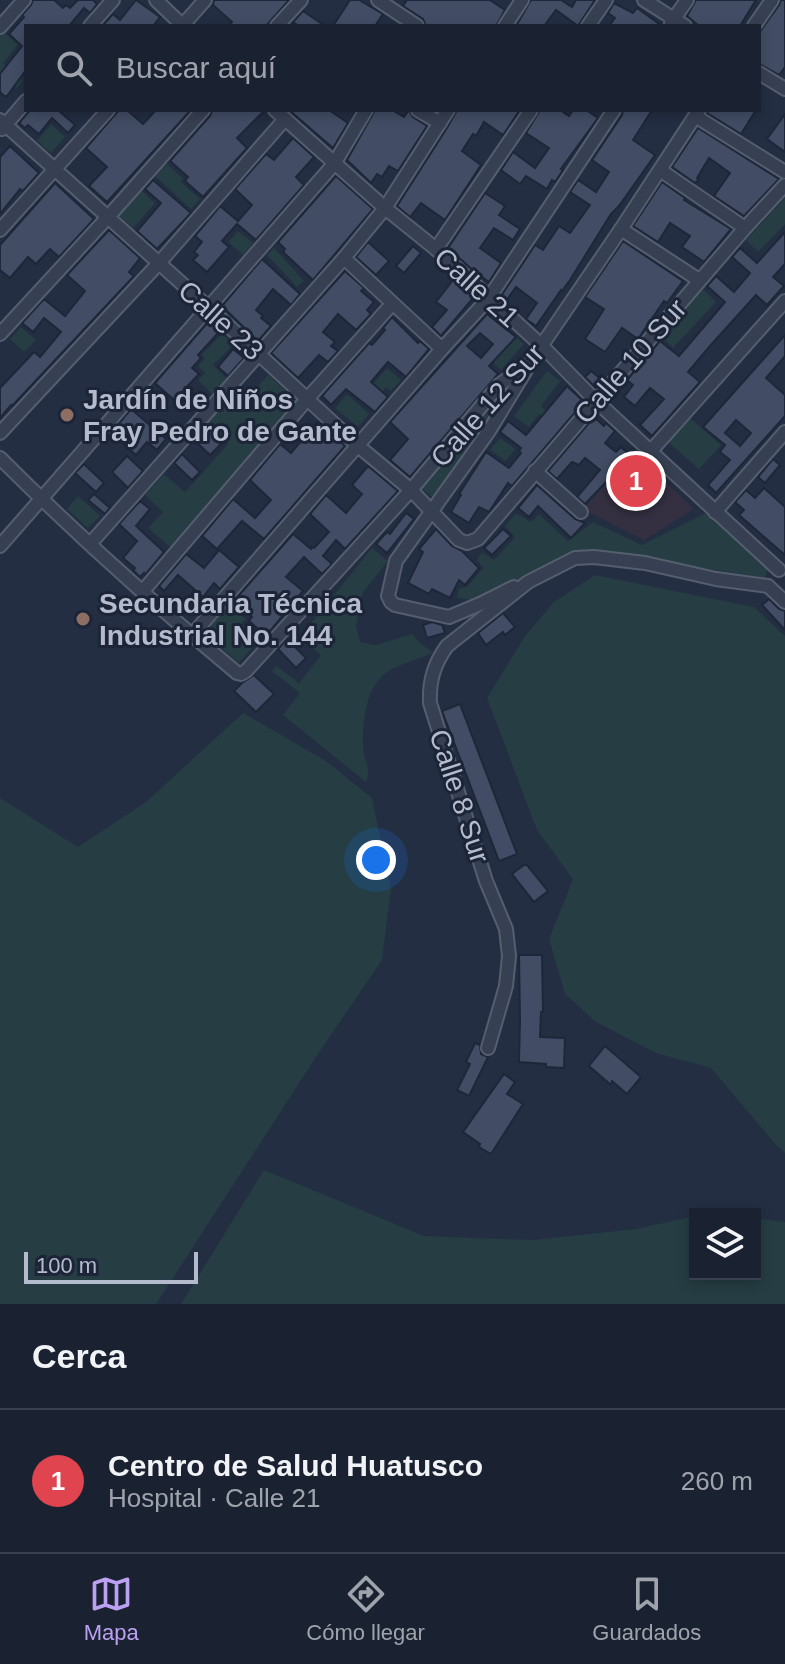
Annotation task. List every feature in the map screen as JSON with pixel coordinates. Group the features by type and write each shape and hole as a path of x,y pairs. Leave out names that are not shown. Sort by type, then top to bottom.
{"street":[{"path":"0,27 24,0"},
{"path":"92,24 113,0"},
{"path":"156,0 180,24"},
{"path":"184,24 205,0"},
{"path":"282,24 301,0"},
{"path":"378,0 414,24"},
{"path":"589,24 606,0"},
{"path":"644,0 676,24 687,0"},
{"path":"755,24 772,0"},
{"path":"506,24 516,2"},
{"path":"761,74 785,89"},
{"path":"2,125 24,103"},
{"path":"0,230 106,112"},
{"path":"0,334 201,112"},
{"path":"0,546 334,164 365,112"},
{"path":"421,112 440,123"},
{"path":"90,544 344,258 385,208 447,112"},
{"path":"436,249 530,112"},
{"path":"0,458 42,500 192,635 489,298 613,112"},
{"path":"697,113 785,172"},
{"name":"Calle 12 Sur","path":"192,635 237,673 246,671 411,490 499,385 529,364 697,113"},
{"path":"0,433 159,263 280,115"},
{"name":"Calle 21","path":"280,115 436,249 715,512 782,567"},
{"name":"Calle 23","path":"2,125 411,490 463,543 478,539"},
{"path":"660,170 745,228"},
{"name":"Calle 10 Sur","path":"478,539 699,280 785,185"},
{"path":"621,229 699,280"},
{"path":"344,258 442,349"},
{"path":"650,452 785,301"},
{"path":"143,591 392,304"},
{"name":"Calle 8 Sur","path":"528,582 449,617 395,605 388,596 396,561 489,431 529,364"},
{"path":"715,512 785,432"},
{"path":"535,471 581,512"},
{"name":"Calle 8 Sur","path":"488,1048 506,986 509,956 506,929 486,881 430,703 431,676 440,656 447,646 528,582 575,558 645,563 716,579 768,586"},
{"path":"782,567 768,586 785,602"}],"shaded area":[{"path":"634,453 694,509 644,540 583,509"}],"green space":[{"path":"3,31 18,45 3,63 23,81 17,88 0,73 0,35"},
{"path":"51,124 65,137 51,153 37,141"},
{"path":"165,162 200,199 191,209 154,175"},
{"path":"140,189 155,203 133,228 118,215"},
{"path":"785,198 785,224 758,252 746,240"},
{"path":"238,231 253,243 243,255 228,242"},
{"path":"274,248 304,281 297,287 267,255"},
{"path":"703,289 716,302 673,348 660,335"},
{"path":"21,327 36,340 24,352 10,339"},
{"path":"222,334 233,345 213,365 227,379 212,394 198,380 205,373 198,366 205,359 201,355"},
{"path":"515,336 524,344 501,370 492,362"},
{"path":"387,368 401,380 391,391 386,387 379,395 368,384 371,381 374,383"},
{"path":"547,371 560,381 541,406 565,424 561,430 539,414 529,427 514,416"},
{"path":"268,375 300,404 170,547 148,528 163,512 145,495 164,474 185,492 228,444 204,421 230,392 242,403"},
{"path":"509,385 486,430 433,497 422,489 492,402"},
{"path":"347,394 369,414 358,427 335,408"},
{"path":"690,418 721,445 699,469 668,442"},
{"path":"500,438 515,449 506,461 490,450"},
{"path":"78,496 100,516 88,528 67,509"},
{"path":"516,513 531,522 539,514 568,541 593,522 642,545 706,513 768,566 765,578 596,551 574,552 474,600 457,598 459,588 467,587 483,568 477,560 482,552 494,560 515,537 505,526"},
{"path":"372,548 388,561 363,592 356,626 360,642 375,645 412,634 433,653 386,673 369,696 363,750 368,772 366,782 283,715 300,693 272,671 276,666 299,683 321,655 300,637"},
{"path":"595,575 754,607 785,636 785,1153 711,1068 656,1053 596,1022 565,994 549,939 573,879 537,830 487,698 525,636 554,602"},
{"path":"228,604 246,619 240,626 258,641 239,663 203,632"},
{"path":"243,713 326,761 372,798 391,889 382,960 156,1304 0,1304 0,798 78,847 146,802"},
{"path":"264,1170 424,1236 533,1240 636,1229 689,1217 689,1280 761,1280 761,1219 785,1222 785,1304 181,1304"}],"building":[{"path":"33,0 54,0 63,8 66,5 70,8 76,0 93,0 97,4 90,13 84,8 71,24 24,24 24,73 4,96 0,92 0,74 22,46 9,34"},
{"path":"136,0 160,17 155,24 104,24 113,14 120,20"},
{"path":"214,0 289,0 268,24 230,24 232,22 213,5"},
{"path":"350,0 359,0 383,14 376,24 334,24"},
{"path":"407,0 490,0 505,10 497,24 425,24 423,19 403,6"},
{"path":"531,0 561,0 572,7 576,0 595,0 579,24 556,10 546,24 517,24"},
{"path":"696,0 756,0 741,24 697,24 687,16"},
{"path":"781,0 785,0 785,67 779,75 761,65 761,30"},
{"path":"614,3 633,13 637,8 659,24 610,24 615,18 608,13"},
{"path":"303,11 322,24 296,24 293,22"},
{"path":"28,112 60,112 75,125 68,133 52,118 39,134 28,125 25,128 19,123"},
{"path":"117,112 129,112 143,124 154,112 189,112 107,202 89,186 107,167 86,148"},
{"path":"211,112 263,112 237,138 247,148 203,197 185,181 188,177 170,161"},
{"path":"291,112 332,112 348,123 333,148"},
{"path":"374,112 395,112 404,117 410,112 427,126 398,171 389,166 382,177 377,174 371,183 347,160"},
{"path":"456,112 519,112 503,135 484,122 476,136 473,134 462,151 481,165 445,220 421,203 410,217 397,206"},
{"path":"539,112 563,112 569,116 572,112 589,112 598,118 555,182 552,180 547,189 526,176 520,184 501,170 513,152 535,168 549,148 526,133"},
{"path":"623,112 651,112 633,140 655,155 611,214 570,280 536,326 526,319 537,303 516,287 506,301 501,296 535,245 543,250 559,226 570,233 590,205 570,192 578,180 596,192 609,172 592,160"},
{"path":"707,112 755,112 741,134"},
{"path":"785,114 785,152 767,139"},
{"path":"698,128 779,179 744,216 714,196 730,173 709,158 695,183 672,167"},
{"path":"293,138 314,157 296,177 304,185 256,240 237,224 222,241 229,247 207,272 193,260 198,255 194,252 202,242 195,236 220,206 238,221 252,205 235,189 266,154 274,160"},
{"path":"10,146 39,173 23,191 20,189 0,214 0,157"},
{"path":"336,176 373,209 313,280 283,252 285,249 278,242"},
{"path":"153,180 191,213 157,249 137,231 161,203 145,189"},
{"path":"662,182 684,200 731,229 704,262 682,247 690,236 670,223 658,242 633,226"},
{"path":"55,183 94,219 59,257 50,249 36,264 28,257 10,278 0,270 0,245"},
{"path":"485,193 505,206 499,215 520,229 513,240 494,228 480,248 501,263 489,282 448,248"},
{"path":"109,230 140,258 129,272 134,276 0,418 0,388 34,352 40,357 61,332 44,318 33,332 22,323 44,299 65,316 85,291 67,275"},
{"path":"785,232 785,264 773,277 784,286 767,305 756,295 710,346 688,372 700,382 652,436 640,425 664,399 650,388 635,406 624,397 633,385 627,380 660,341 679,356 725,302 707,286 716,276 734,292 750,273 732,257 740,248 757,263"},
{"path":"623,241 683,281 667,303 664,301 638,339 622,328 605,352 585,339 604,309 585,297"},
{"path":"368,242 389,261 376,275 356,257"},
{"path":"413,246 421,253 404,273 396,266"},
{"path":"262,259 300,294 291,305 273,289 256,310 271,326 258,341 222,306"},
{"path":"345,271 374,302 367,310 371,314 356,330 338,314 323,332 335,342 331,346 338,351 328,362 319,355 298,378 271,353"},
{"path":"453,280 474,297 441,336 432,327 447,310 436,302"},
{"path":"487,314 516,337 489,366 498,374 410,477 390,460 408,439 390,422","holes":["480,333 493,344 481,358 467,346"]},
{"path":"392,317 418,343 420,341 429,349 406,377 388,362 371,382 388,397 375,412 346,389 331,405 322,396 369,343 372,345"},
{"path":"209,321 220,331 198,355 201,358 192,368 199,374 174,400 155,383"},
{"path":"785,335 785,356 766,378 785,395 785,416 716,493 708,485 730,460 720,452 725,445 703,427","holes":["736,420 751,433 740,446 725,433"]},
{"path":"233,349 244,358 228,376 218,367"},
{"path":"591,371 602,380 596,388 585,377"},
{"path":"567,386 584,402 512,486 508,483 489,512 479,507 469,523 451,512 486,452 509,468 521,453 521,448 500,432 508,421 526,435"},
{"path":"131,409 166,439 157,450 147,442 136,455 111,433"},
{"path":"594,417 615,431 605,443 616,452 621,447 631,456 585,504 577,497 600,470 585,458 579,465 572,462 557,479 548,471"},
{"path":"318,421 345,446 264,539 242,521 217,549 202,536 233,499 255,518 271,500 250,480 280,444 291,453"},
{"path":"207,426 224,441 210,455 194,440"},
{"path":"182,454 200,472 192,480 174,463"},
{"path":"127,456 143,471 128,488 112,472"},
{"path":"773,459 780,465 765,483 758,477"},
{"path":"84,464 104,483 96,492 75,473"},
{"path":"368,466 398,491 345,549 336,540 323,556 332,564 322,574 304,557 286,577 303,591 266,636 249,621 252,617 234,601 293,534 311,549 314,548 329,532 310,514 326,495 346,513 362,494 352,485"},
{"path":"537,485 575,519 585,523 571,538 538,506 529,517 518,508"},
{"path":"764,488 785,507 785,555 739,515 744,510 735,502 746,490 755,498"},
{"path":"94,494 110,508 105,514 88,500"},
{"path":"140,501 150,509 136,526 164,552 140,577 123,558 137,541 119,524"},
{"path":"406,513 414,519 387,553 376,544 387,532 390,534"},
{"path":"436,529 479,568 465,585 459,580 450,598 432,589 429,594 408,583 423,552 419,549"},
{"path":"503,529 511,536 492,555 484,548"},
{"path":"219,550 239,567 220,589 214,583 203,597 178,575 164,591 159,586 186,554 204,568"},
{"path":"197,592 204,599 191,612 184,606"},
{"path":"769,599 785,611 785,630 762,605"},
{"path":"503,613 515,627 486,645 478,633"},
{"path":"432,622 442,625 445,633 427,638 423,625"},
{"path":"287,639 306,658 296,668 278,649"},
{"path":"254,675 274,694 256,712 234,691"},
{"path":"460,704 517,854 499,861 442,711"},
{"path":"524,865 548,891 534,902 512,874"},
{"path":"519,955 542,955 540,1037 565,1038 564,1068 519,1062"},
{"path":"475,1043 480,1045 481,1054 488,1057 469,1096 457,1090 470,1064 466,1062"},
{"path":"605,1046 641,1077 627,1094 589,1066"},
{"path":"504,1074 515,1082 507,1094 523,1104 491,1154 463,1132"}],"place":[{"name":"Jardín de Niños Fray Pedro de Gante","path":"67,415"},
{"name":"Centro de Salud Huatusco","path":"636,481"},
{"name":"Secundaria Técnica Industrial No. 144","path":"83,619"}]}
